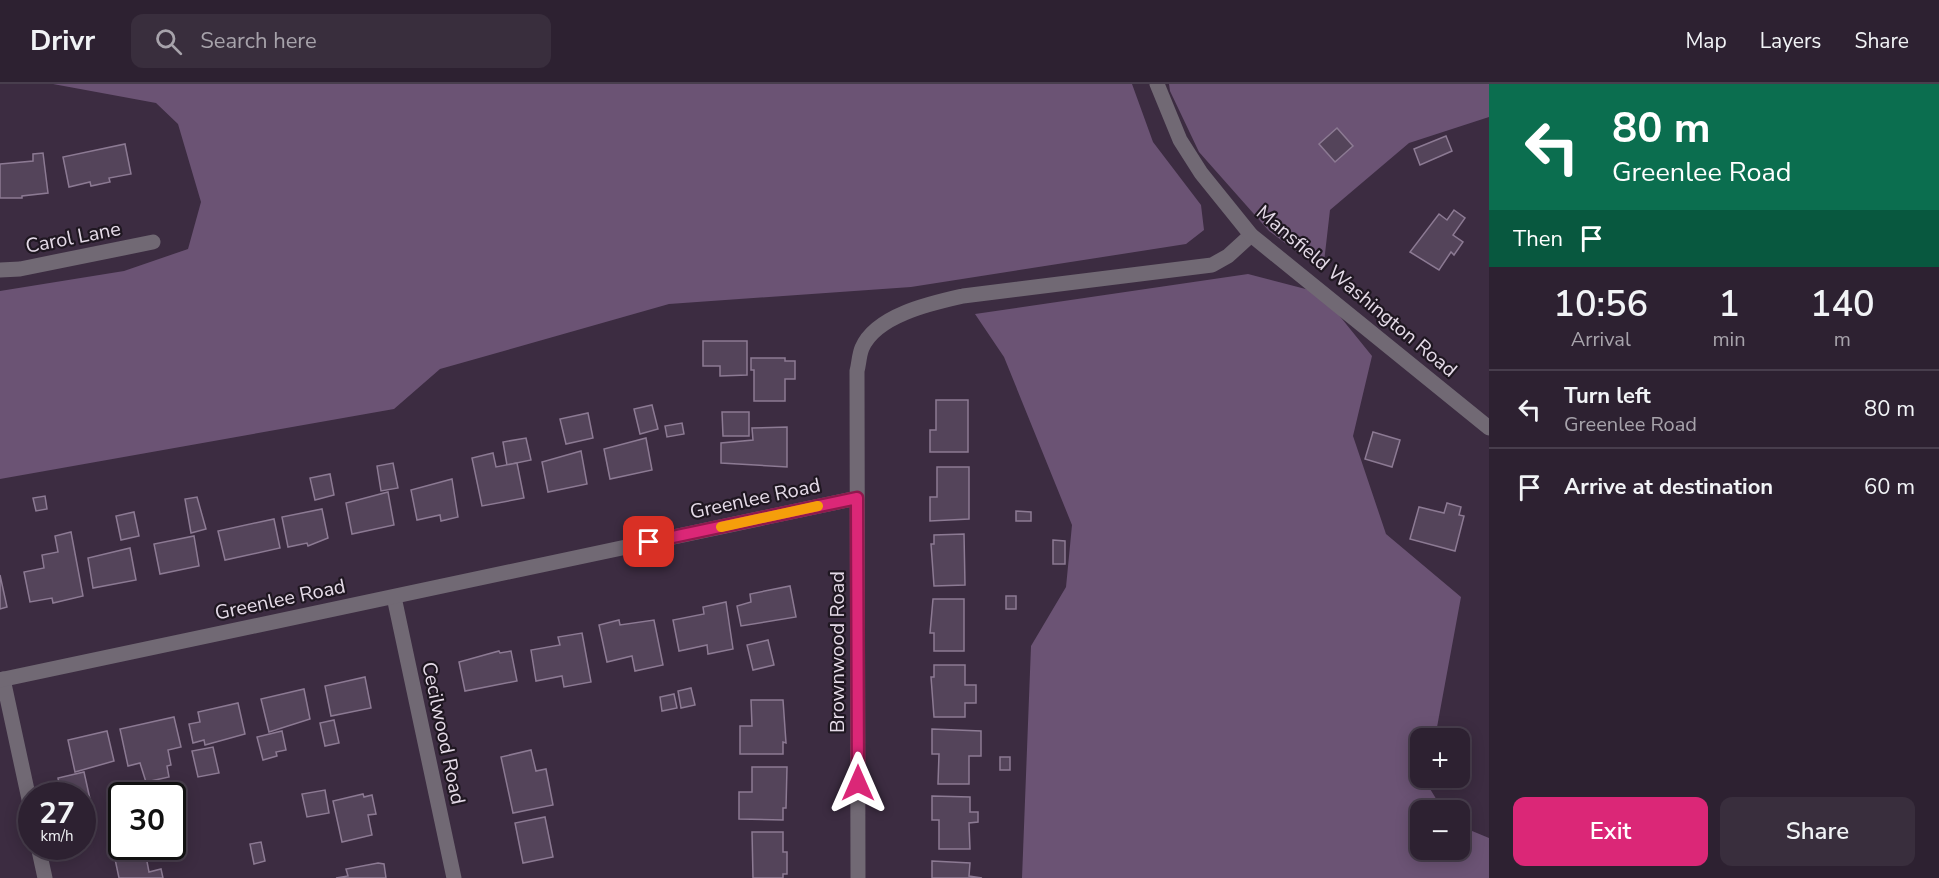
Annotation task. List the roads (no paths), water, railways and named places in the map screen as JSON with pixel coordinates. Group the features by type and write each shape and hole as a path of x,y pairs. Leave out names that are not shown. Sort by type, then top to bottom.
{"street":[{"name":"Mansfield Washington Road","path":"1157,84 1185,148 1201,173 1251,235 1489,428"},
{"path":"857,498 857,371 862,348 872,333 916,308 963,296 1212,265 1228,256 1251,235"},
{"name":"Carol Lane","path":"0,270 20,269 153,242"},
{"name":"Greenlee Road","path":"2,679 857,498"},
{"name":"Brownwood Road","path":"857,498 858,878"},
{"name":"Cecilwood Road","path":"394,597 454,878"},
{"path":"2,679 25,782"},
{"path":"41,860 45,878"}]}
